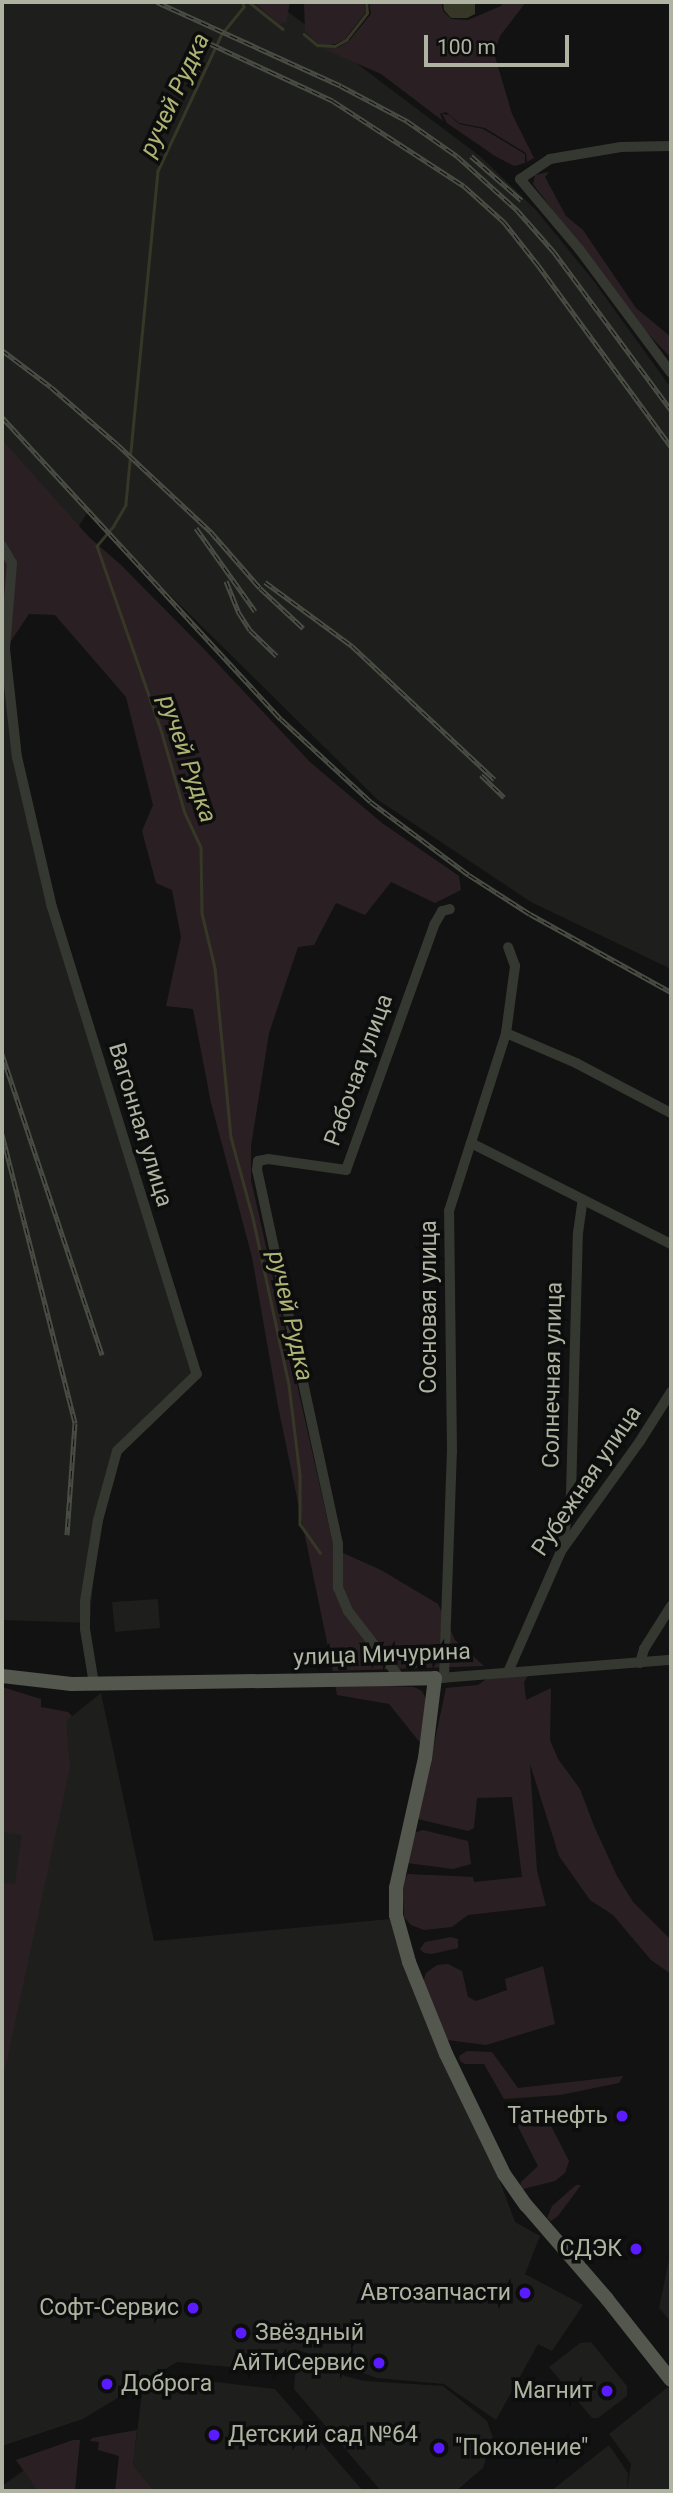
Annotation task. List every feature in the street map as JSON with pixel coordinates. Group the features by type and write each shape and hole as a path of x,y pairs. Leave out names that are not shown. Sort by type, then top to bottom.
{"main road":[{"name":"улица Мичурина","path":"2,1676 94,1684 440,1678"},
{"path":"440,1678 396,1888 397,1915 409,1962 446,2054 504,2174 526,2205 614,2307 671,2380"}],"street":[{"path":"671,146 621,147 551,159 520,179 579,249 671,373"},
{"name":"Вагонная улица","path":"2,546 12,562 5,649 17,757 52,907 197,1374 117,1451 99,1520 85,1601 85,1629 94,1684"},
{"name":"Рабочая улица","path":"400,1678 348,1611 338,1588 338,1544 257,1170 258,1160 268,1158 346,1170 434,925 442,911 450,909"},
{"name":"Сосновая улица","path":"440,1678 452,1452 449,1211 506,1033 515,966 508,947"},
{"path":"506,1033 576,1063 671,1113"},
{"path":"471,1143 671,1244"},
{"name":"Солнечная улица","path":"561,1550 571,1495 578,1233 583,1199"},
{"name":"Рубежная улица","path":"508,1672 561,1550 640,1441 671,1392"},
{"path":"640,1663 643,1649 671,1606"},
{"name":"улица Мичурина","path":"440,1678 671,1660"}],"shaded area":[{"path":"2,2 275,2 481,157 536,210 593,280 671,388 671,969 531,902 378,800 87,513 4,649 17,757 51,908 196,1374 116,1450 97,1519 90,1623 2,1620"},
{"path":"254,2 290,2 286,22 279,24"},
{"path":"304,2 364,2 366,12 345,39 336,44 319,44 305,31"},
{"path":"369,2 441,2 443,11 451,19 468,20 501,6 503,2 526,2 500,36 494,53 512,114 534,158 527,162 526,153 485,128 459,123 446,112 440,114 443,121 381,74 324,49 337,48 349,41 371,14"},
{"path":"443,2 475,2 475,14 467,18 451,18 444,10"},
{"path":"442,114 449,115 459,124 483,129 525,154 525,163 514,166 495,156 447,123"},
{"path":"549,172 545,177 566,216 583,230 636,308 671,337 671,358 637,322 533,184 535,175"},
{"path":"2,440 89,537 121,565 202,647 310,762 382,823 459,876 461,890 435,903 391,882 365,915 336,903 314,945 298,947 269,1033 251,1146 251,1180 334,1549 381,1570 438,1604 455,1640 484,1666 333,1671 278,1406 252,1257 211,1103 193,1009 166,1006 181,937 172,890 156,883 142,831 153,805 126,697 55,615 29,614 7,647 2,644"},
{"path":"158,1599 160,1628 115,1632 112,1602"},
{"path":"529,1674 524,1682 526,1700 551,1688 550,1740 558,1759 580,1789 617,1876 633,1902 671,1940 671,1974 651,1960 613,1915 590,1900 559,1856 530,1764 537,1871 546,1906 468,1915 452,1927 424,1930 411,1925 404,1917 402,1880 408,1874 473,1877 474,1882 522,1877 512,1797 477,1798 474,1828 468,1831 418,1819 446,1688 478,1685 488,1678"},
{"path":"335,1684 414,1687 422,1691 427,1701 422,1745 389,1704 337,1695"},
{"path":"2,1687 41,1699 41,1707 68,1712 72,1716 66,1722 70,1767 2,2083 2,1883 15,1884 22,1835 2,1832"},
{"path":"101,1693 154,1941 390,1919 439,2051 499,2179 515,2222 540,2236 525,2274 583,2305 552,2351 538,2344 496,2420 444,2384 377,2378 298,2350 272,2371 177,2362 83,2419 2,2446 2,1709 66,1721"},
{"path":"423,1830 468,1841 471,1864 453,1869 407,1863 413,1833"},
{"path":"451,1937 458,1939 458,1948 432,1954 424,1953 420,1949 425,1942"},
{"path":"448,1964 462,1971 468,1997 476,2001 507,1990 505,1979 543,1966 555,2024 486,2045 447,2040 423,1982 426,1973 437,1965"},
{"path":"467,2051 492,2052 518,2088 623,2076 619,2083 560,2095 504,2099 484,2064 465,2064 460,2061 459,2056"},
{"path":"535,2111 547,2118 569,2161 565,2173 555,2181 523,2189 520,2187 521,2182 538,2166 512,2115"},
{"path":"576,2185 581,2185 558,2216 551,2221 547,2218 552,2206"},
{"path":"671,2250 671,2322 659,2308"},
{"path":"591,2342 627,2386 627,2396 598,2418 592,2418 549,2367 580,2343"},
{"path":"296,2363 341,2367 344,2376 365,2381 443,2386 487,2421 493,2438 483,2468 456,2491 381,2491 294,2389"},
{"path":"165,2376 275,2389 363,2491 154,2491 133,2465 142,2392"},
{"path":"668,2387 671,2392 671,2491 551,2491 609,2445 628,2473 627,2490 631,2464 609,2434"},
{"path":"137,2430 133,2465 154,2491 115,2491 119,2456 98,2450 99,2442 90,2441 92,2438"},
{"path":"80,2440 75,2491 38,2491 16,2460"},
{"path":"34,2463 53,2491 2,2491 2,2486"}],"waterway":[{"name":"ручей Рудка","path":"243,2 244,7 222,34 158,171 126,505 114,526 97,546 162,733 185,813 201,848 202,913 215,968 231,1137 253,1218 289,1385 300,1475 300,1524 320,1553"},
{"path":"249,2 283,29"},
{"path":"304,34 317,45 335,46 346,40 367,13 366,2"}],"railway":[{"path":"157,2 341,86 407,121 457,156 517,210 554,252 671,410"},
{"path":"196,37 333,101 464,186 504,222 671,447"},
{"path":"471,156 521,200"},
{"path":"2,350 51,387 117,444 211,532 260,588 303,628"},
{"path":"2,417 281,719 371,802 469,875 530,914 671,992"},
{"path":"196,528 255,611"},
{"path":"226,581 239,613 250,630 277,656"},
{"path":"265,582 352,646 494,779"},
{"path":"481,775 504,797"},
{"path":"2,1054 102,1355"},
{"path":"2,1134 75,1423 67,1535"}],"place":[{"name":"Татнефть","path":"622,2116"},
{"name":"СДЭК","path":"636,2249"},
{"name":"Автозапчасти","path":"525,2293"},
{"name":"Софт-Сервис","path":"193,2308"},
{"name":"Звёздный","path":"241,2333"},
{"name":"АйТиСервис","path":"379,2363"},
{"name":"Доброга","path":"107,2384"},
{"name":"Магнит","path":"607,2391"},
{"name":"Детский сад №64","path":"214,2435"},
{"name":"\"Поколение\"","path":"439,2448"}]}
